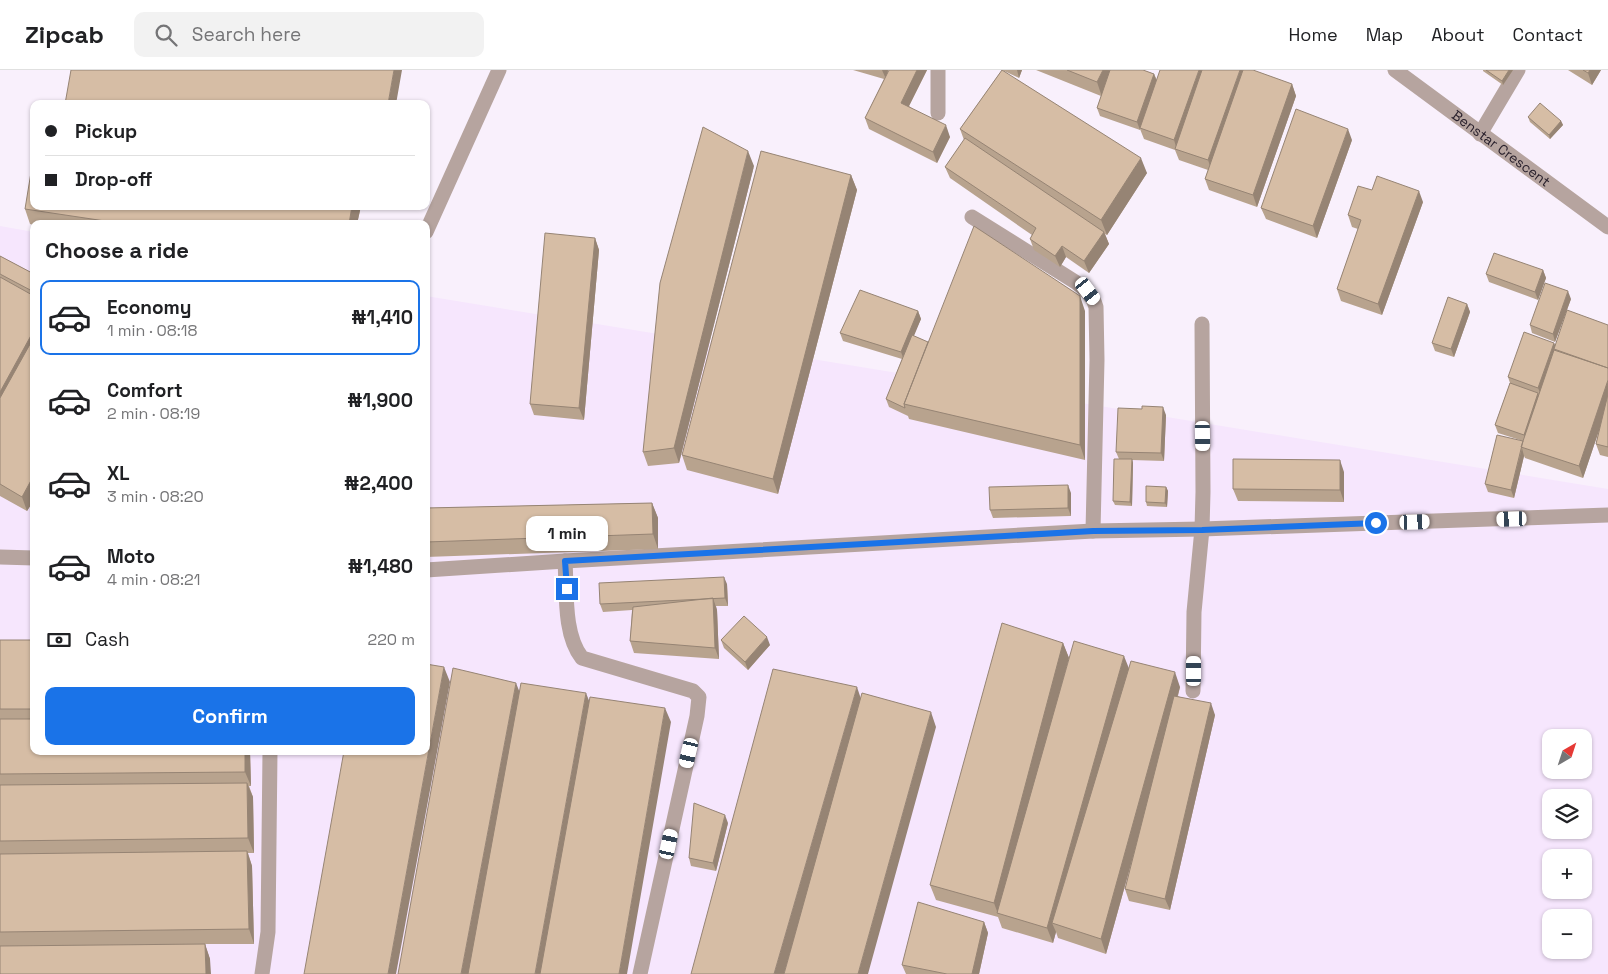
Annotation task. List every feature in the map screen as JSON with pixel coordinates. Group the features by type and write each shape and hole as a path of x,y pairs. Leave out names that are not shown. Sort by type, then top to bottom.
{"street":[{"path":"430,223 499,70"},
{"path":"938,70 938,113"},
{"name":"Benstar Crescent","path":"1395,70 1608,227"},
{"path":"1480,134 1518,70"},
{"path":"972,217 1077,283 1088,291 1094,300 1096,307 1097,360 1093,531"},
{"path":"1194,691 1194,612 1204,492 1202,324"},
{"path":"430,570 1093,531 1202,530 1608,515"},
{"path":"0,556 30,558"},
{"path":"565,561 570,636 575,649 582,658 693,691 699,697 697,716 640,974"},
{"path":"262,974 268,932 270,755"}],"shaded area":[{"path":"0,226 30,231 30,755 430,755 430,297 1608,489 1608,974 0,974"}],"building":[{"path":"71,70 394,70 389,100 66,100"},
{"path":"889,70 917,70 901,103 946,125 933,152 865,118"},
{"path":"1002,70 1141,158 1101,220 960,129"},
{"path":"1067,70 1103,70 1097,82"},
{"path":"1110,70 1143,70 1154,74 1137,122 1097,108"},
{"path":"1160,70 1199,70 1174,140 1140,128"},
{"path":"1202,70 1240,70 1208,160 1175,149"},
{"path":"1243,70 1253,70 1292,84 1253,195 1205,179"},
{"path":"1486,70 1509,70 1502,81"},
{"path":"1540,103 1561,121 1549,135 1528,117"},
{"path":"1296,109 1348,129 1313,226 1261,208"},
{"path":"703,127 748,151 674,448 643,452 660,283"},
{"path":"965,138 1104,232 1084,261 1062,246 1055,256 1030,239 1036,228 945,167"},
{"path":"761,151 851,175 773,479 682,455"},
{"path":"1377,176 1419,191 1378,304 1337,289 1361,220 1348,215 1358,186 1372,190"},
{"path":"30,178 30,210 25,209"},
{"path":"32,210 351,210 350,220 98,220"},
{"path":"974,226 1080,296 1080,445 904,404"},
{"path":"545,233 595,238 579,408 530,404"},
{"path":"1494,253 1543,270 1535,292 1486,274"},
{"path":"0,256 30,272 30,290 0,274"},
{"path":"0,277 30,294 30,337 0,392"},
{"path":"1545,283 1568,291 1553,334 1530,325"},
{"path":"860,290 918,311 901,352 840,333"},
{"path":"1448,297 1467,304 1451,349 1432,343"},
{"path":"1567,310 1608,325 1608,368 1554,349"},
{"path":"1524,332 1554,343 1538,388 1508,377"},
{"path":"912,335 928,342 904,404 905,408 886,399"},
{"path":"30,344 30,482 22,497 0,484 0,398"},
{"path":"1554,350 1608,368 1608,380 1579,466 1521,447"},
{"path":"1510,383 1538,393 1524,435 1495,425"},
{"path":"1608,394 1608,447 1596,444"},
{"path":"1142,406 1163,407 1161,453 1116,452 1118,408 1142,409"},
{"path":"1497,435 1523,441 1511,490 1485,484"},
{"path":"1114,459 1132,459 1130,502 1113,501"},
{"path":"1233,459 1340,460 1340,490 1233,489"},
{"path":"1068,485 1068,508 990,510 989,487"},
{"path":"1146,486 1166,487 1165,503 1146,502"},
{"path":"652,503 653,534 430,542 430,508"},
{"path":"724,577 725,598 600,604 599,583"},
{"path":"713,598 715,648 630,641 633,607"},
{"path":"744,616 767,637 745,662 721,640"},
{"path":"1002,623 1063,643 994,903 930,885"},
{"path":"0,640 30,640 30,709 0,709"},
{"path":"1074,641 1124,656 1047,928 997,913"},
{"path":"1131,661 1175,672 1101,939 1052,923"},
{"path":"430,665 444,667 430,744"},
{"path":"453,668 516,683 461,974 398,974"},
{"path":"773,669 857,687 774,974 691,974"},
{"path":"521,683 586,693 535,974 468,974"},
{"path":"862,693 931,712 858,974 784,974"},
{"path":"1174,696 1211,703 1165,899 1125,889"},
{"path":"590,697 665,708 619,974 540,974"},
{"path":"0,719 30,719 30,755 245,755 245,772 0,774"},
{"path":"343,755 428,755 388,974 304,974"},
{"path":"247,783 248,838 0,841 0,785"},
{"path":"694,803 725,815 713,863 689,858"},
{"path":"247,851 249,929 0,932 0,854"},
{"path":"918,902 984,922 972,974 947,974 902,965"},
{"path":"205,944 206,974 0,974 0,946"}],"route":[{"path":"567,589 565,561 1093,531 1202,530 1376,523"}]}
